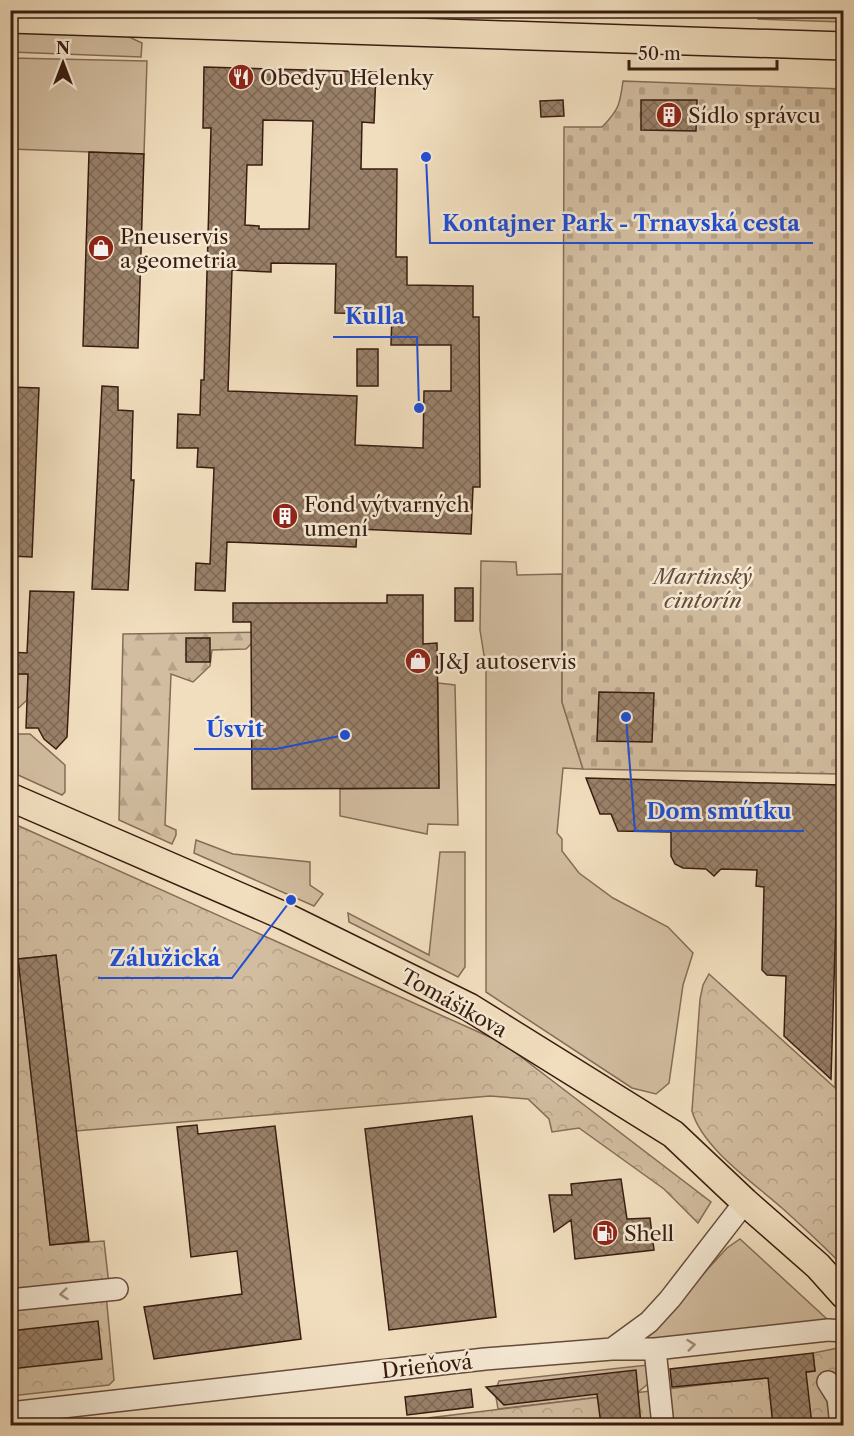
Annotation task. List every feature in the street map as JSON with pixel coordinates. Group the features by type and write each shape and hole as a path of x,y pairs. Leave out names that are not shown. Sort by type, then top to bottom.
{"main road":[{"path":"10,19 843,46"},
{"name":"Tomášikova","path":"10,797 284,916 469,1007 673,1134 745,1202 818,1266 843,1295"}],"street":[{"path":"612,1349 649,1322 670,1299 745,1202"},
{"path":"10,1300 117,1289"},
{"name":"Drieňová","path":"10,1413 462,1362 612,1349 655,1349 828,1330 843,1331"},
{"path":"655,1349 663,1425"},
{"path":"828,1382 838,1398 841,1425"}],"green space":[{"path":"758,11 843,11 843,22 758,19"},
{"path":"11,31 125,35 142,43 141,57 11,52"},
{"path":"11,58 147,61 144,154 11,149"},
{"name":"Martinský cintorín","path":"623,81 843,89 843,1095 835,1088 841,774 583,769 562,702 564,127 602,127 618,106"},
{"path":"481,561 516,562 517,575 562,574 562,702 583,769 563,768 557,833 562,839 562,851 579,873 613,898 668,927 693,953 683,985 669,1083 656,1094 632,1088 486,992 486,668 480,630"},
{"path":"355,631 343,644 251,644 246,649 212,650 210,666 193,682 171,674 165,825 176,830 176,835 172,844 119,820 123,634"},
{"path":"11,674 28,674 27,700 11,715"},
{"path":"438,683 455,685 458,825 428,824 427,834 340,816 340,789 439,788"},
{"path":"18,734 30,734 65,765 65,792 62,795 18,775"},
{"path":"10,822 503,1043 711,1202 698,1223 664,1189 579,1128 552,1132 549,1119 528,1099 490,1096 76,1131 56,955 19,959 50,1245 104,1241 109,1285 11,1296"},
{"path":"196,840 233,854 310,862 310,885 323,894 314,906 194,853"},
{"path":"440,852 465,852 465,967 458,977 349,922 348,913 429,955"},
{"path":"709,974 843,1095 843,1266 782,1208 730,1164 706,1138 698,1125 692,1111 700,999 703,985"},
{"path":"740,1239 827,1319 823,1324 655,1342 646,1336 727,1248"},
{"path":"106,1294 114,1380 109,1385 11,1396 10,1303"},
{"path":"843,1347 843,1425 429,1426 428,1418 815,1371 813,1353"},
{"path":"648,1365 649,1383 637,1393 498,1409 495,1391 499,1381"}],"building":[{"path":"204,67 376,72 374,123 362,122 361,169 397,169 396,257 407,257 407,285 473,286 473,317 479,317 480,487 473,487 471,534 357,529 356,547 227,542 225,591 195,590 196,563 210,564 214,468 197,467 198,448 177,448 178,414 200,415 201,380 204,380 211,128 203,128","holes":["263,120 313,121 309,229 259,229 259,226 245,225 247,165 262,165","271,263 336,264 335,313 392,314 391,345 451,345 451,391 424,391 423,448 355,445 357,396 228,391 232,270 271,272"]},
{"path":"563,100 564,116 541,117 540,101"},
{"name":"Sídlo správcu","path":"641,100 697,100 696,131 641,130"},
{"path":"89,152 144,154 138,348 83,346"},
{"path":"357,349 378,349 378,386 357,386"},
{"path":"102,386 118,387 118,410 133,411 131,480 134,480 128,590 92,589"},
{"path":"10,387 39,388 32,557 10,556"},
{"path":"455,588 473,588 473,621 455,621"},
{"path":"30,591 74,592 67,737 56,749 44,739 38,728 26,728 28,674 10,674 10,652 27,653"},
{"path":"387,595 423,595 423,644 437,643 439,788 252,789 251,622 233,622 233,603 387,603"},
{"path":"186,638 210,638 210,662 186,662"},
{"path":"599,692 654,693 652,742 597,741"},
{"path":"586,778 840,785 831,1079 784,1036 786,976 767,975 762,970 764,887 756,886 757,870 721,869 714,876 706,869 683,868 675,864 671,856 671,832 618,831 611,814 600,814"},
{"path":"56,955 89,1241 50,1245 18,959"},
{"path":"472,1116 496,1317 389,1330 365,1129"},
{"path":"197,1125 198,1134 275,1126 301,1339 154,1359 144,1307 242,1294 237,1251 191,1257 177,1127"},
{"path":"621,1179 627,1219 650,1218 654,1250 575,1259 571,1220 554,1232 549,1195 572,1195 571,1184"},
{"path":"98,1321 102,1359 10,1369 10,1331"},
{"path":"813,1353 815,1371 806,1372 812,1425 773,1425 768,1378 672,1387 670,1369"},
{"path":"636,1370 641,1425 601,1425 597,1394 504,1405 486,1387"},
{"path":"471,1389 473,1407 407,1415 405,1397"}],"place":[{"name":"Obedy u Helenky","path":"241,77"},
{"name":"Sídlo správcu","path":"669,115"},
{"name":"Kontajner Park - Trnavská cesta","path":"426,157"},
{"name":"Pneuservis a geometria","path":"101,248"},
{"name":"Kulla","path":"419,408"},
{"name":"Fond výtvarných umení","path":"285,516"},
{"name":"J&J autoservis","path":"418,661"},
{"name":"Dom smútku","path":"626,717"},
{"name":"Úsvit","path":"345,735"},
{"name":"Zálužická","path":"291,900"},
{"name":"Shell","path":"605,1233"}]}
